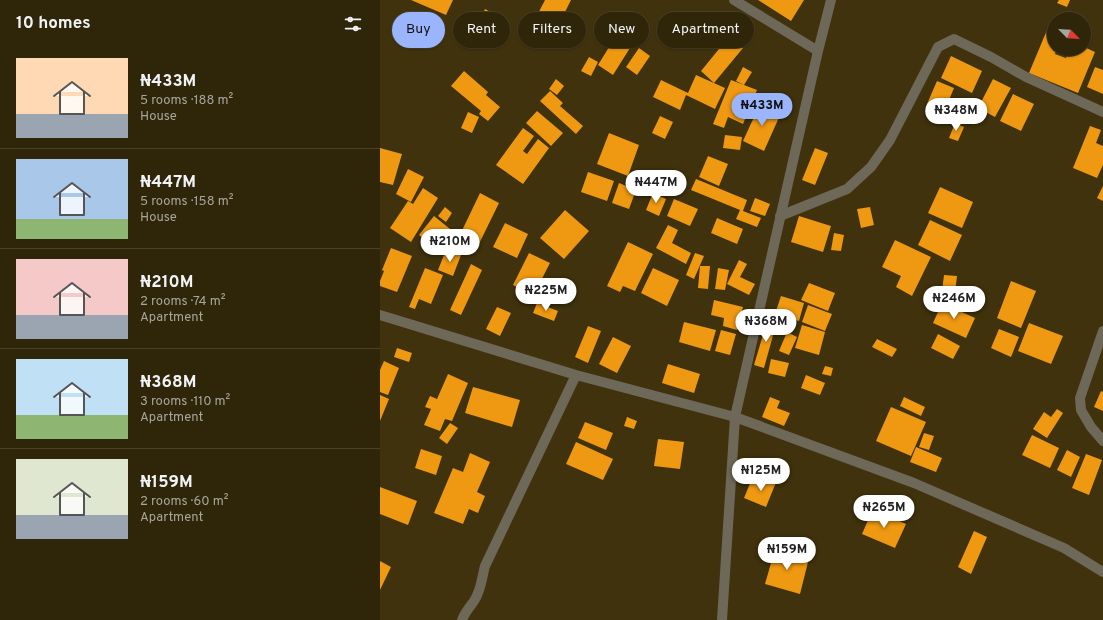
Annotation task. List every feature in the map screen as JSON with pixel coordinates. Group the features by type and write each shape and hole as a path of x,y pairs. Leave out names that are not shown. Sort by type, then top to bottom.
{"street":[{"path":"734,0 818,51"},
{"path":"722,620 736,417 780,216 831,0"},
{"path":"780,216 847,189 871,167 890,140 938,47 954,39 991,57 1026,77 1103,112"},
{"path":"380,315 576,375 736,417 914,483 1064,548 1103,572"},
{"path":"1103,331 1080,398 1082,410 1091,427 1103,441"},
{"path":"462,620 465,613 475,600 481,585 485,566 576,375"}],"building":[{"path":"411,0 453,0 446,15 445,12 439,12"},
{"path":"545,0 571,0 565,12 539,12"},
{"path":"758,0 804,0 791,21"},
{"path":"1059,0 1070,0 1067,7 1057,3"},
{"path":"485,9 491,12 484,12"},
{"path":"1047,30 1047,56 1060,56 1066,58 1067,56 1091,56 1091,50 1095,52 1078,93 1029,73"},
{"path":"608,48 630,48 613,75 598,65"},
{"path":"639,48 650,56 637,75 626,67"},
{"path":"720,48 743,48 714,83 701,71"},
{"path":"951,56 982,71 972,93 941,78"},
{"path":"589,57 598,62 591,76 581,71"},
{"path":"743,67 752,72 744,85 736,81"},
{"path":"1095,67 1103,70 1103,94 1087,87"},
{"path":"464,71 488,92 486,95 500,107 488,121 479,114 481,111 451,86"},
{"path":"696,75 725,88 715,109 686,95 680,110 653,97 661,80 688,93"},
{"path":"556,79 564,86 557,95 549,89"},
{"path":"993,79 1011,88 995,117 978,108"},
{"path":"731,80 757,90 743,124 728,117 724,128 713,124"},
{"path":"937,81 954,88 944,112 927,104"},
{"path":"550,91 563,103 560,106 583,126 576,134 540,101"},
{"path":"1013,94 1034,104 1021,131 1000,121"},
{"path":"961,99 975,104 972,114 958,109"},
{"path":"760,104 781,113 764,151 743,141"},
{"path":"537,111 563,133 551,146 526,123"},
{"path":"468,112 479,117 472,133 461,128"},
{"path":"660,116 673,122 665,139 652,133"},
{"path":"955,123 964,127 958,141 949,138"},
{"path":"1090,126 1101,130 1096,143 1103,146 1103,165 1097,178 1073,168"},
{"path":"523,128 534,136 523,151 527,154 538,139 549,148 523,184 496,165"},
{"path":"609,133 639,145 628,176 597,164"},
{"path":"725,135 742,137 740,150 723,148"},
{"path":"380,148 402,154 393,185 380,182"},
{"path":"815,148 828,153 815,185 802,180"},
{"path":"708,156 728,164 719,186 699,177"},
{"path":"408,169 424,177 411,202 396,194"},
{"path":"588,172 614,181 607,201 581,192"},
{"path":"696,179 747,200 743,211 761,218 757,227 736,219 740,210 691,190"},
{"path":"619,183 636,190 629,209 612,203"},
{"path":"1103,186 1103,201 1097,198"},
{"path":"940,187 973,202 962,228 928,213"},
{"path":"423,188 438,198 411,242 390,228 408,201 413,204"},
{"path":"480,193 499,203 475,252 456,243"},
{"path":"653,193 666,199 659,216 646,210"},
{"path":"755,198 770,204 765,216 750,211"},
{"path":"674,199 698,209 690,226 667,216"},
{"path":"445,207 452,213 446,222 438,216"},
{"path":"870,207 874,225 861,228 857,209"},
{"path":"565,210 589,231 564,259 540,238"},
{"path":"434,216 455,233 440,252 419,235"},
{"path":"799,216 831,226 823,252 791,242"},
{"path":"717,218 743,229 737,244 711,233"},
{"path":"930,220 962,235 950,261 918,245"},
{"path":"505,223 528,234 517,258 493,247"},
{"path":"668,225 678,230 672,243 691,253 686,264 656,248"},
{"path":"834,233 844,235 841,251 831,250"},
{"path":"895,240 931,257 912,296 896,287 901,276 882,267"},
{"path":"628,242 653,254 635,291 623,286 620,292 607,286"},
{"path":"391,248 412,256 397,292 380,286 380,281 384,271 382,270"},
{"path":"446,250 461,255 453,276 438,270"},
{"path":"529,253 550,263 533,296 513,285"},
{"path":"695,253 704,256 694,279 686,275"},
{"path":"739,260 747,264 740,277 755,284 749,295 727,284"},
{"path":"471,264 482,270 461,315 450,310"},
{"path":"700,266 710,266 708,289 698,288"},
{"path":"425,268 443,275 431,304 419,299 415,309 409,307"},
{"path":"653,268 679,280 667,306 641,293"},
{"path":"718,268 729,270 725,290 715,289"},
{"path":"944,275 957,276 954,301 941,299"},
{"path":"1011,281 1036,291 1021,328 997,318"},
{"path":"809,283 835,293 828,311 801,300"},
{"path":"781,296 804,303 799,321 775,314"},
{"path":"714,300 743,307 737,330 723,326 724,318 711,315"},
{"path":"537,303 558,311 554,321 533,313"},
{"path":"942,303 975,318 966,338 933,323"},
{"path":"808,305 832,314 825,331 802,322"},
{"path":"497,307 511,313 500,336 486,329"},
{"path":"768,318 777,321 764,368 754,365"},
{"path":"684,322 716,330 710,351 679,342"},
{"path":"1029,323 1063,336 1051,364 1018,351"},
{"path":"802,325 825,332 819,355 795,348"},
{"path":"588,326 601,331 588,363 575,357"},
{"path":"999,329 1019,337 1011,357 991,348"},
{"path":"721,330 736,334 730,355 715,351"},
{"path":"787,332 797,337 789,355 779,351"},
{"path":"938,334 960,346 953,359 931,348"},
{"path":"613,337 631,346 617,373 599,364"},
{"path":"877,339 897,349 892,357 872,347"},
{"path":"397,348 412,353 409,362 394,357"},
{"path":"771,359 789,363 785,377 768,373"},
{"path":"384,361 399,368 388,395 380,392 380,370"},
{"path":"668,364 700,374 694,393 662,383"},
{"path":"825,366 833,368 831,376 822,374"},
{"path":"448,374 468,383 452,421 445,419 440,431 424,425 431,409 425,407 430,396 437,399"},
{"path":"806,375 825,383 820,395 801,388"},
{"path":"473,387 520,400 512,427 465,413"},
{"path":"1101,391 1103,392 1103,411 1094,407"},
{"path":"380,395 389,399 380,421"},
{"path":"770,397 780,401 777,408 790,413 784,426 762,417"},
{"path":"904,397 925,407 921,416 900,406"},
{"path":"891,407 926,422 911,456 876,441"},
{"path":"1057,409 1063,413 1047,438 1033,429 1044,412 1051,417"},
{"path":"627,417 637,421 634,429 624,426"},
{"path":"585,422 613,433 606,450 578,438"},
{"path":"450,423 458,428 447,444 439,438"},
{"path":"924,433 934,436 929,450 919,447"},
{"path":"1032,435 1059,448 1050,468 1022,455"},
{"path":"658,439 684,442 680,469 654,466"},
{"path":"576,442 613,459 603,480 566,464"},
{"path":"916,447 942,458 936,472 910,462"},
{"path":"421,449 442,456 436,475 415,468"},
{"path":"1067,450 1080,457 1071,477 1057,470"},
{"path":"470,453 490,462 477,492 485,496 478,513 469,509 463,524 434,513 453,468 463,472"},
{"path":"1086,454 1102,460 1089,495 1072,488"},
{"path":"767,464 780,466 779,475 766,474"},
{"path":"766,476 777,480 766,507 744,498 751,481 762,486"},
{"path":"380,487 417,501 408,525 380,514"},
{"path":"873,509 906,524 895,548 862,534"},
{"path":"974,531 987,537 971,574 958,567"},
{"path":"775,549 809,558 800,594 765,584"},
{"path":"380,561 391,567 380,590"}]}
